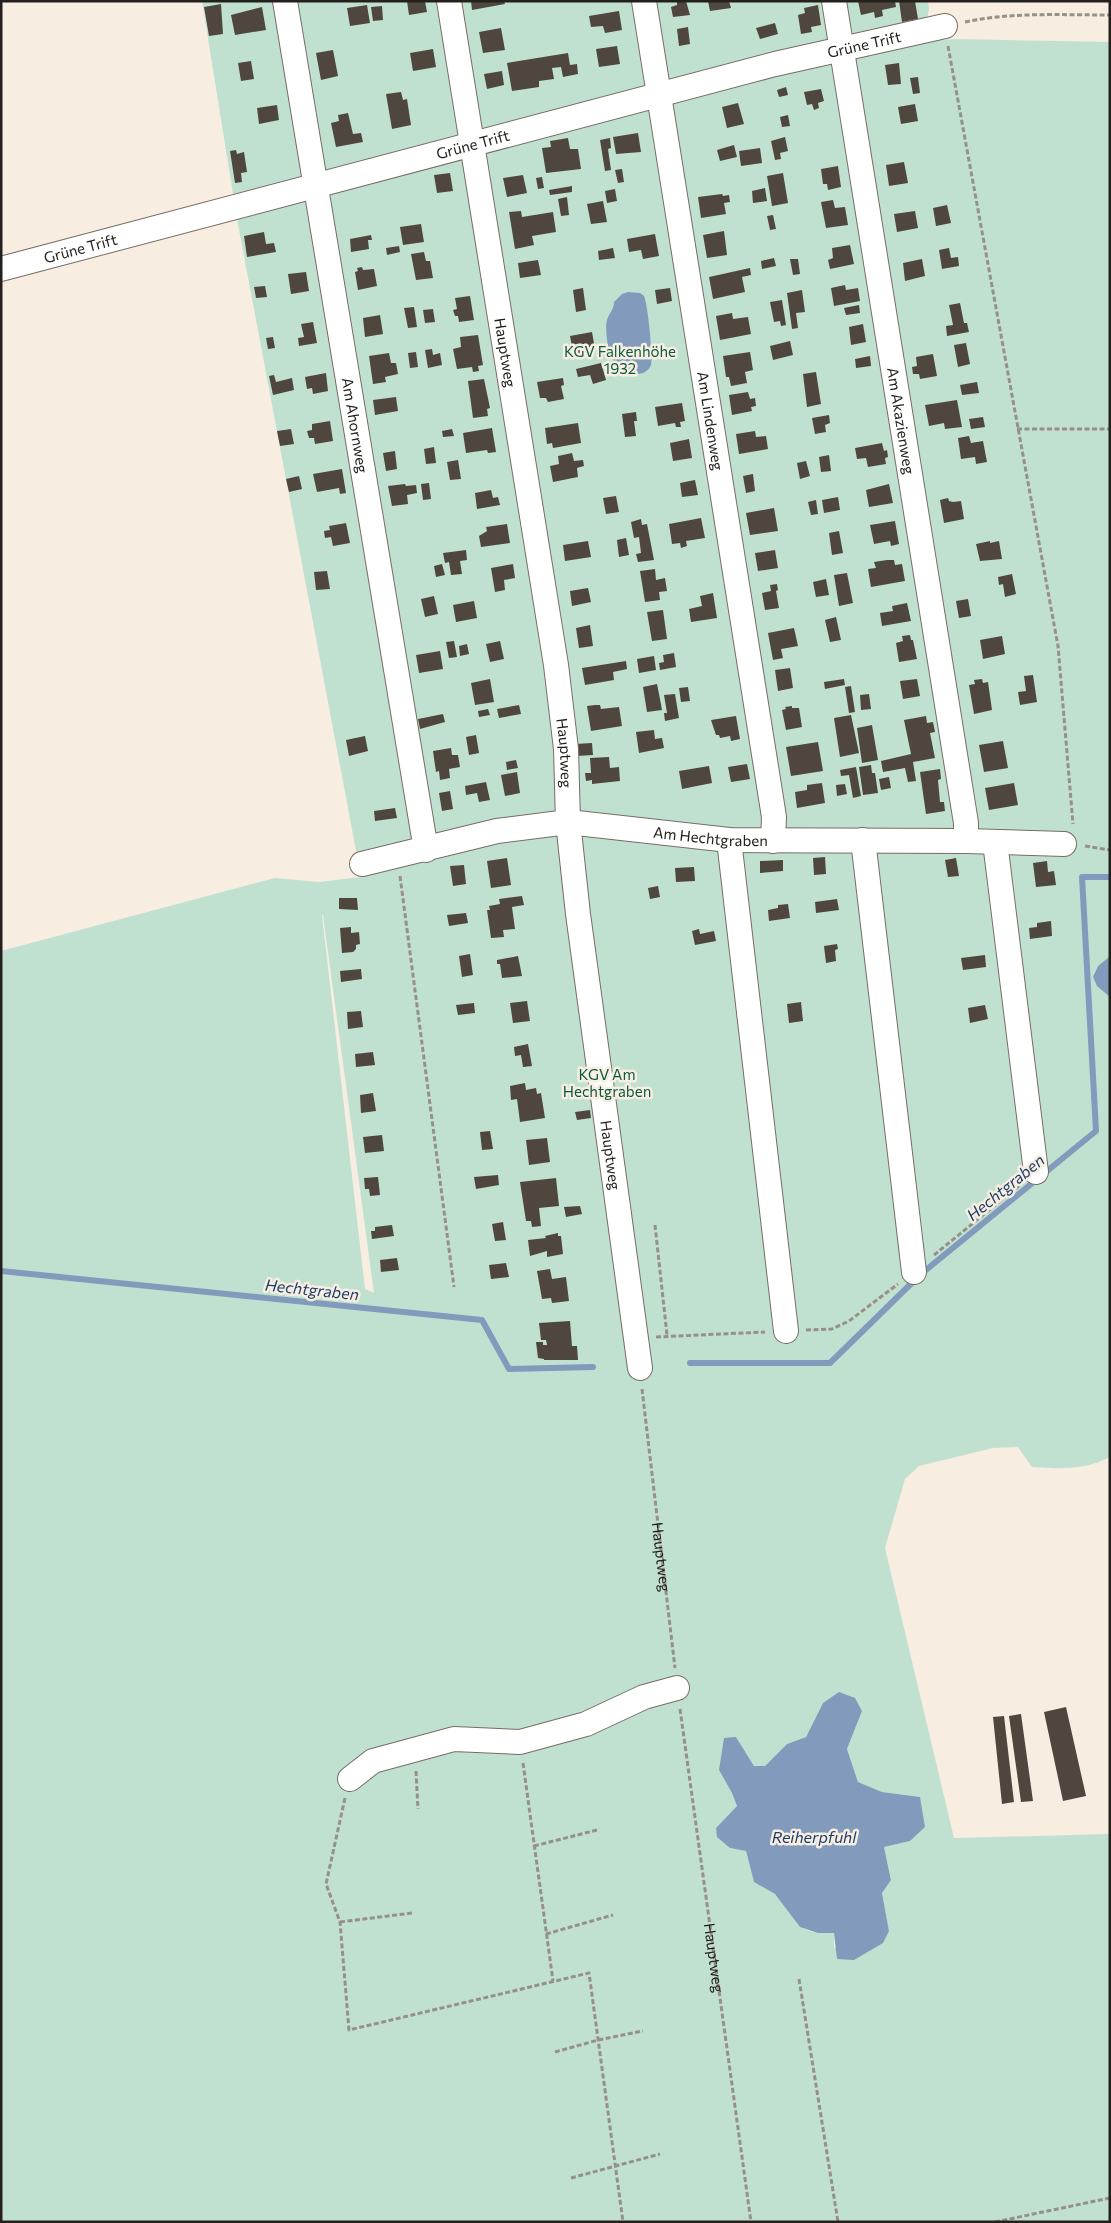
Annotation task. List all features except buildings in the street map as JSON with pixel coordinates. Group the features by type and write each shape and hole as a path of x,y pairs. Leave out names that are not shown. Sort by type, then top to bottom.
{"lane":[{"name":"Am Ahornweg","path":"286,1 314,185 426,850"},
{"name":"Hauptweg","path":"449,1 556,665 566,749 568,822 578,914 640,1368"},
{"name":"Am Lindenweg","path":"644,1 774,816 773,841"},
{"name":"Am Akazienweg","path":"834,1 966,824 966,841"},
{"name":"Grüne Trift","path":"1,269 775,64 945,26"},
{"name":"Am Hechtgraben","path":"362,864 426,850 497,831 568,822 729,840 966,841 1069,844"},
{"path":"729,840 786,1331"},
{"path":"863,840 914,1272"},
{"path":"995,842 1036,1172"},
{"path":"350,1779 373,1761 454,1739 520,1742 586,1724 644,1697 678,1688"}],"path":[{"path":"1110,15 980,18 945,26 1058,646 1069,844 1110,850"},
{"path":"1017,429 1110,429"},
{"path":"397,856 454,1287"},
{"path":"637,1343 667,1335 832,1329 848,1321 914,1272 1036,1172"},
{"path":"655,1225 667,1335"},
{"name":"Hauptweg","path":"640,1368 678,1688 751,2222"},
{"path":"520,1742 552,1981"},
{"path":"415,1750 418,1809"},
{"path":"350,1779 326,1884 340,1922 349,2030 589,1973 623,2222"},
{"path":"534,1846 597,1830"},
{"path":"340,1922 412,1912"},
{"path":"546,1934 613,1915"},
{"path":"799,1979 838,2222"},
{"path":"555,2052 643,2030"},
{"path":"571,2178 660,2154"},
{"path":"995,2222 1110,2198"}],"green space":[{"path":"202,1 928,1 929,9 923,41 955,39 1110,42 1110,945 1109,957 1098,966 1110,997 1110,1457 1081,1466 1062,1468 1032,1467 1018,1447 993,1448 919,1466 905,1479 885,1548 954,1838 1110,1834 1110,2222 1,2222 1,951 275,878 319,882 361,877 237,219","holes":["323,915 374,1293 365,1289","823,1703 862,1711 847,1749 858,1782 882,1792 920,1797 910,1841 884,1847 891,1879 882,1893 889,1931 834,1948 834,1933 819,1933 802,1927 775,1894 754,1882 746,1851 730,1848 716,1828 737,1806 719,1770 736,1737 754,1766 765,1766 787,1744 806,1737"]}],"water":[{"path":"628,292 640,293 646,301 651,365 649,369 638,374 628,374 617,366 610,353 607,339 607,320 614,302 622,294"},
{"path":"1110,945 1110,997 1097,986 1093,977 1098,966 1109,957"},
{"name":"Reiherpfuhl","path":"839,1692 855,1698 862,1711 847,1749 858,1782 882,1792 920,1797 925,1827 910,1841 884,1847 891,1880 882,1893 889,1931 883,1943 854,1960 837,1959 834,1933 818,1933 800,1927 775,1894 754,1882 746,1851 730,1848 717,1837 716,1828 737,1806 719,1770 724,1738 736,1737 754,1766 765,1766 787,1744 806,1737 823,1703"}],"waterway":[{"name":"Hechtgraben","path":"690,1363 830,1363 921,1274 1096,1131 1082,877 1110,877"},
{"name":"Hechtgraben","path":"1,1271 482,1320 509,1369 593,1367"}],"park label":[{"name":"KGV Falkenhöhe 1932","path":"620,360"},
{"name":"KGV Am Hechtgraben","path":"607,1082"}]}
